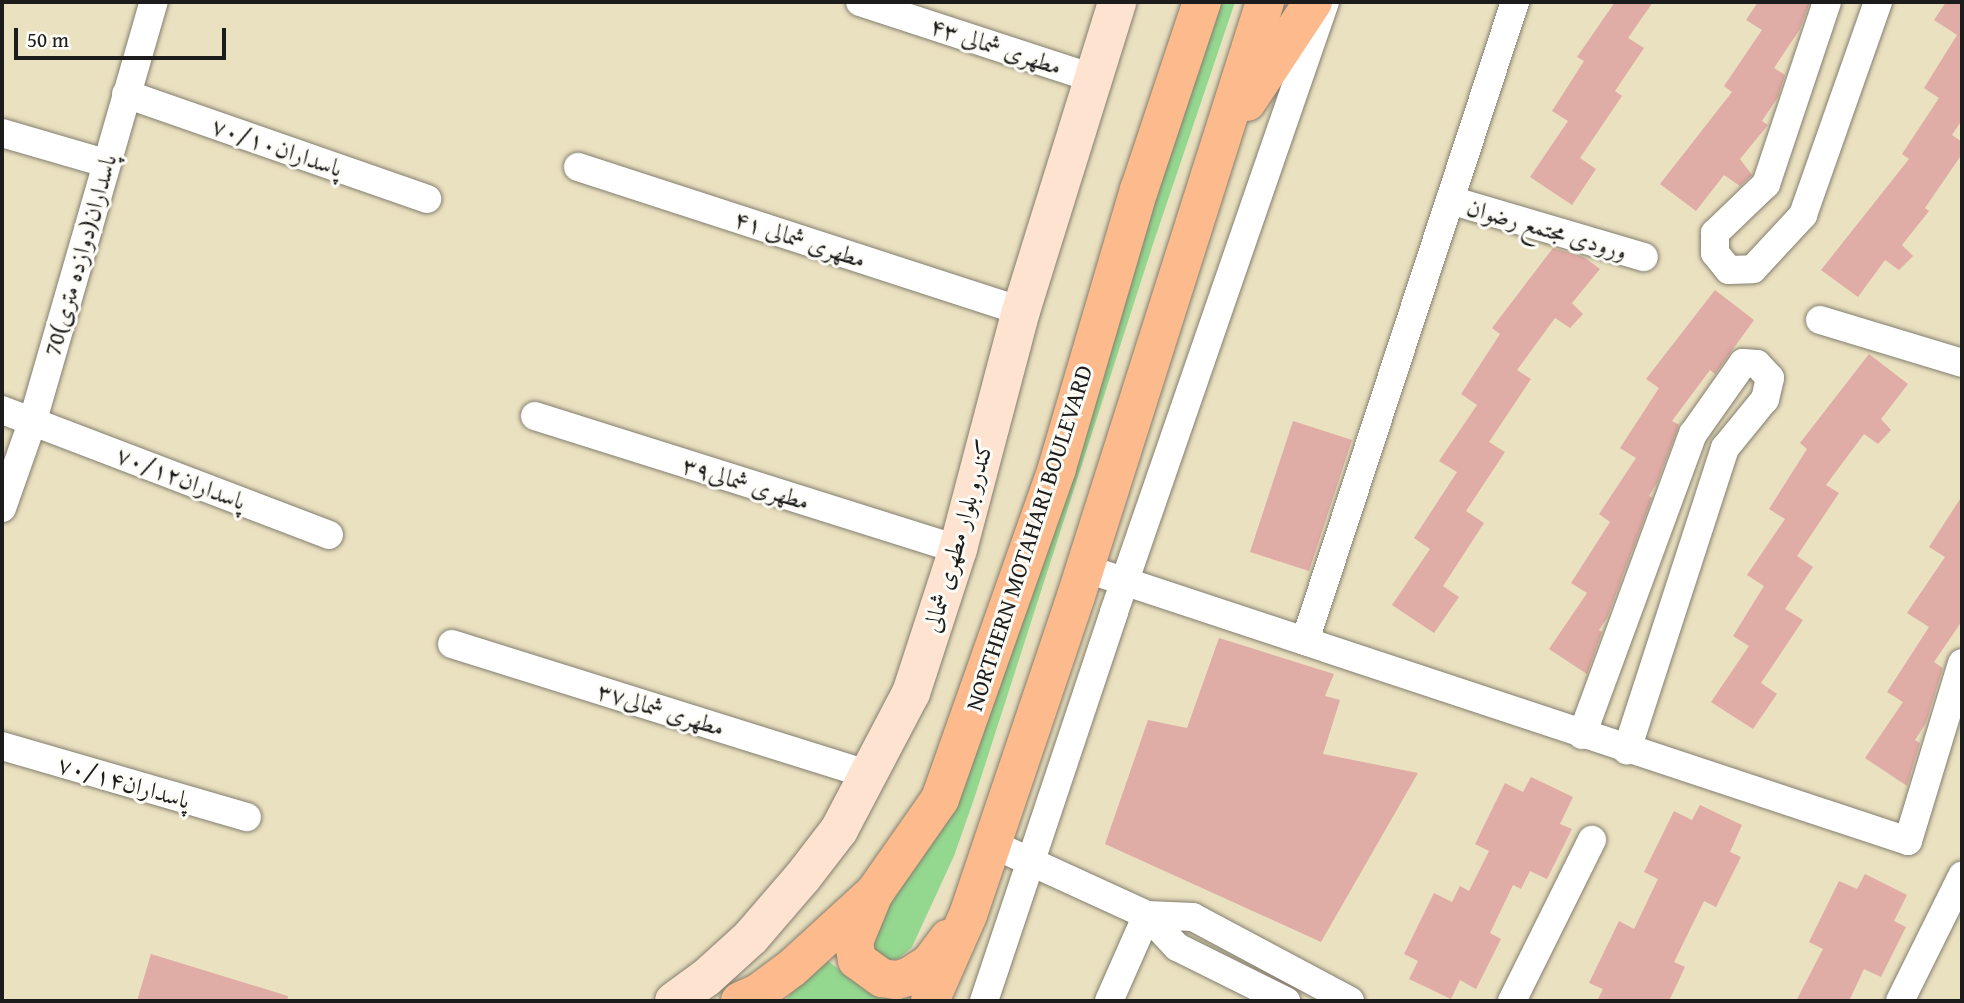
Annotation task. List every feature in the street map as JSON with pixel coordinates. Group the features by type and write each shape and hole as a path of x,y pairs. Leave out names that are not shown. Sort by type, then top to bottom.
{"main road":[{"name":"کندرو بلوار مطهری شمالی","path":"674,1001 706,978 742,945 784,899 839,830 911,693 958,549 1021,311 1117,2"},
{"name":"NORTHERN MOTAHARI BOULEVARD","path":"740,1001 758,993 792,968 875,892 940,799 1057,468 1139,190 1202,2"},
{"path":"930,1001 968,915 992,844 1084,568 1265,2"},
{"path":"1224,135 1313,2"},
{"path":"875,892 854,942 857,960 863,967 882,978 897,981 930,963 968,915"}],"street":[{"name":"70پاسداران(دوازده متری)","path":"2,508 33,420 105,163 155,2"},
{"name":"مطهرى شمالى ۴۳","path":"860,2 1092,78"},
{"path":"984,1001 1325,2"},
{"path":"1305,640 1515,2"},
{"path":"1827,2 1766,184 1715,233 1715,253 1729,270 1753,269 1803,215 1878,2"},
{"name":"پاسداران۷۰/۱۰","path":"126,94 427,199"},
{"path":"2,133 105,163"},
{"name":"۴۱ مطهرى شمالى","path":"578,167 1021,311"},
{"name":"ورودی مجتمع رضوان","path":"1450,200 1644,257"},
{"path":"1820,320 1962,363"},
{"path":"1582,735 1693,434 1743,363 1757,364 1770,378 1765,399 1725,448 1627,750"},
{"name":"پاسداران۷۰/۱۲","path":"2,410 330,535"},
{"name":"مطهرى شمالى۳۹","path":"535,416 958,549"},
{"path":"1084,568 1908,841 1962,663"},
{"name":"مطهرى شمالى۳۷","path":"452,644 869,775"},
{"name":"پاسداران۷۰/۱۴","path":"2,746 247,817"},
{"path":"1512,1001 1592,840"},
{"path":"992,844 1147,915 1177,947 1282,999 1292,971"},
{"path":"1900,1001 1962,876"},
{"path":"1147,915 1193,917 1350,1001"},
{"path":"1109,1001 1147,915"}],"green space":[{"path":"1217,2 1235,2 1154,241 974,799 954,856 912,947 898,959 883,961 872,955 870,933"},
{"path":"827,960 867,992 910,994 907,1001 785,1001 799,984"}],"building":[{"path":"1615,2 1653,2 1628,38 1644,48 1615,91 1622,96 1580,158 1596,169 1572,205 1530,177 1568,121 1552,111 1584,61 1577,57"},
{"path":"1758,2 1810,2 1800,29 1774,68 1785,75 1778,97 1762,121 1768,125 1740,159 1752,175 1740,186 1724,175 1696,211 1660,184 1732,92 1724,86 1762,30 1746,20"},
{"path":"1946,2 1962,2 1962,120 1952,135 1962,142 1962,154 1925,208 1929,211 1902,245 1913,256 1899,270 1885,260 1858,297 1821,270 1909,159 1902,154 1939,98 1924,88 1957,35 1934,20"},
{"path":"1553,248 1584,257 1600,269 1572,303 1583,314 1570,328 1555,318 1517,370 1531,379 1489,442 1505,452 1466,511 1484,523 1443,586 1459,597 1434,633 1392,605 1430,549 1414,538 1457,472 1439,461 1477,405 1461,394 1500,334 1492,328"},
{"path":"1715,290 1754,320 1715,374 1710,370 1672,421 1679,425 1657,483 1649,496 1652,498 1607,618 1599,630 1602,632 1587,674 1549,649 1587,593 1571,583 1610,522 1599,514 1636,458 1620,448 1659,388 1646,379"},
{"path":"1869,354 1908,384 1881,419 1891,430 1878,444 1864,434 1826,485 1839,493 1797,556 1813,567 1785,609 1803,620 1761,683 1777,694 1753,729 1711,702 1749,646 1733,636 1764,586 1747,575 1785,519 1769,509 1807,449 1800,443"},
{"path":"1293,421 1352,440 1309,571 1250,552"},
{"path":"1962,496 1962,621 1934,662 1943,668 1926,723 1915,740 1920,743 1907,786 1865,758 1903,702 1887,692 1929,627 1907,613 1945,557 1929,547"},
{"path":"1219,638 1334,674 1325,696 1340,700 1323,754 1418,773 1321,942 1105,844 1148,720 1187,728"},
{"path":"1531,777 1573,797 1560,824 1572,829 1547,879 1530,871 1521,889 1513,885 1490,933 1501,939 1476,989 1460,980 1451,999 1409,979 1418,961 1404,954 1434,893 1452,902 1460,886 1469,891 1489,851 1475,844 1505,783 1523,792"},
{"path":"1700,805 1742,825 1730,852 1741,857 1716,907 1704,901 1674,962 1685,967 1669,1001 1597,1001 1603,989 1589,983 1619,921 1634,929 1658,879 1644,872 1674,811 1692,820"},
{"path":"1865,874 1907,895 1894,921 1906,927 1881,977 1864,969 1849,1001 1796,1001 1823,949 1809,942 1839,881 1857,889"},
{"path":"151,954 288,996 287,1001 137,1001"}]}
